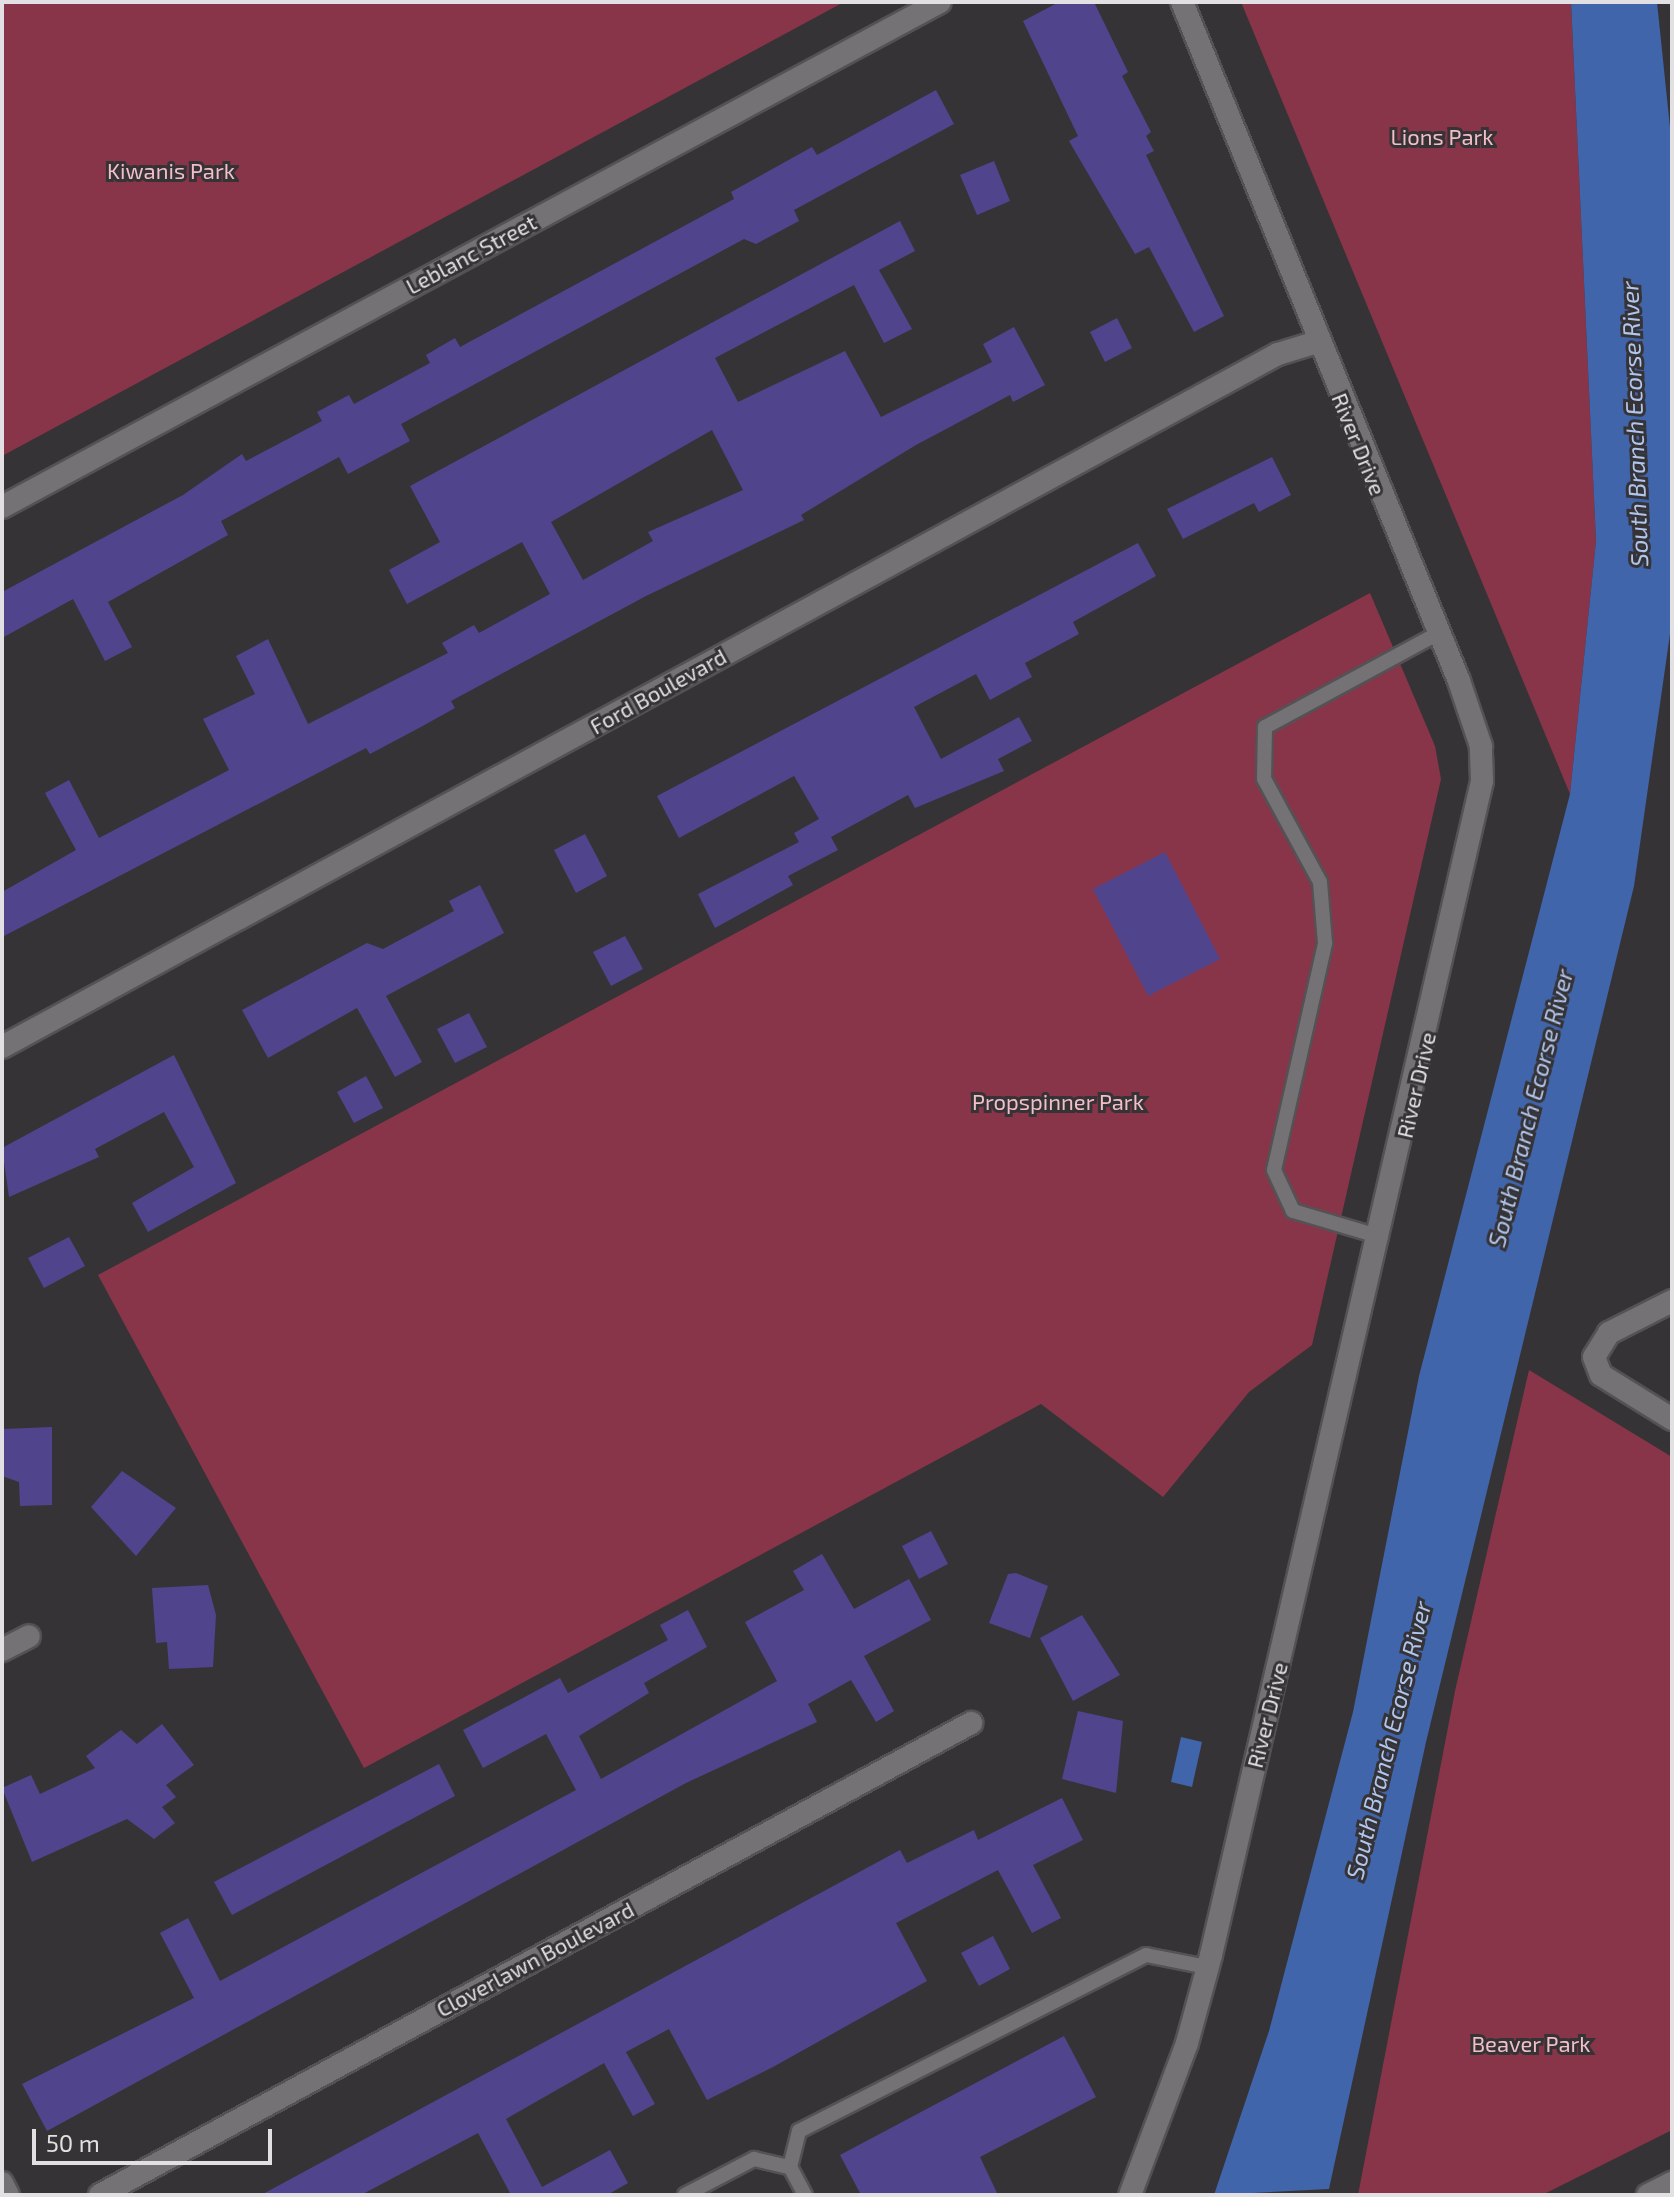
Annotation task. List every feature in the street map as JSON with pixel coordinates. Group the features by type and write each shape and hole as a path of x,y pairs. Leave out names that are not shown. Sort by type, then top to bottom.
{"street":[{"name":"Leblanc Street","path":"2,507 940,2"},
{"name":"River Drive","path":"1130,2195 1208,1967 1381,1237 1482,781 1481,746 1182,2"},
{"name":"Ford Boulevard","path":"2,1047 1278,354 1317,342"},
{"path":"1672,1301 1609,1333 1594,1357 1601,1375 1672,1419"},
{"path":"2,1650 29,1636"},
{"name":"Cloverlawn Boulevard","path":"100,2195 971,1723"},
{"path":"2,2183 8,2195"},
{"path":"1648,2195 1672,2183"}],"lane":[{"path":"1381,1237 1293,1211 1274,1170 1325,943 1320,882 1264,779 1265,727 1437,634"},
{"path":"805,2195 790,2167 799,2131 1146,1955 1208,1967"},
{"path":"685,2195 754,2159 790,2167"}],"green space":[{"name":"Kiwanis Park","path":"2,2 844,2 2,456"},
{"name":"Lions Park","path":"1241,2 1571,2 1596,541 1570,794"},
{"name":"Propspinner Park","path":"1370,593 1435,746 1441,779 1312,1345 1249,1392 1163,1497 1041,1404 364,1768 98,1275"},
{"name":"Beaver Park","path":"1529,1370 1672,1457 1672,2130 1542,2195 1358,2195 1455,1691"}],"water":[{"name":"South Branch Ecorse River","path":"1571,2 1657,2 1672,147 1672,620 1634,886 1426,1742 1329,2189 1214,2195 1269,2031 1353,1712 1419,1376 1570,794 1596,541"},
{"path":"1181,1737 1202,1742 1192,1787 1171,1782"}],"building":[{"path":"1059,2 1094,2 1128,72 1122,76 1151,132 1146,136 1154,151 1146,155 1224,316 1194,332 1149,247 1135,254 1069,141 1078,136 1023,21"},
{"path":"936,90 954,124 794,210 799,221 756,244 744,239 401,424 410,441 348,474 339,457 221,521 228,535 108,602 132,647 105,661 73,599 2,638 2,592 183,495 242,454 246,461 322,421 317,412 349,395 354,404 430,363 426,355 455,338 460,347 734,199 731,192 812,147 817,155"},
{"path":"994,161 1010,201 977,215 960,175"},
{"path":"900,221 915,251 879,270 912,329 884,343 854,285 715,358 738,402 845,351 881,417 992,362 983,344 1014,327 1045,385 1013,402 1010,395 916,445 801,515 804,520 646,596 451,701 455,708 370,754 366,748 2,937 2,892 76,850 45,793 69,780 99,838 229,770 203,719 255,694 236,656 268,639 308,724 448,653 442,643 474,625 479,633 550,594 522,542 407,604 389,570 440,542 410,486","holes":["712,430 743,490 648,532 653,541 583,580 551,522"]},
{"path":"1117,318 1132,348 1105,362 1090,332"},
{"path":"1272,457 1291,495 1259,512 1254,503 1183,539 1167,509"},
{"path":"1138,543 1156,576 1073,622 1079,634 1025,663 1032,677 990,700 976,674 914,707 941,759 1019,717 1032,741 998,759 1004,771 915,808 908,795 831,837 838,850 788,876 793,885 715,928 698,894 799,842 794,833 819,819 794,776 679,838 657,796"},
{"path":"585,834 607,876 576,893 554,850"},
{"path":"1165,852 1220,959 1148,996 1093,889"},
{"path":"480,885 504,933 386,996 422,1062 395,1077 357,1008 268,1058 242,1010 367,943 383,949 454,911 449,901"},
{"path":"625,936 643,969 611,986 593,952"},
{"path":"469,1013 487,1047 455,1063 437,1029"},
{"path":"174,1055 236,1183 148,1232 132,1203 194,1167 164,1112 95,1149 99,1157 9,1197 2,1148"},
{"path":"366,1076 383,1108 354,1123 337,1092"},
{"path":"69,1237 85,1266 44,1288 28,1258"},
{"path":"52,1427 52,1505 20,1506 19,1482 2,1476 2,1429"},
{"path":"122,1471 176,1508 136,1556 91,1507"},
{"path":"931,1531 948,1564 919,1579 902,1546"},
{"path":"822,1554 854,1609 909,1579 931,1620 864,1656 894,1711 876,1722 851,1680 808,1704 817,1722 686,1783 47,2131 22,2084 194,1998 160,1933 188,1918 220,1981 576,1790 546,1734 483,1768 463,1730 560,1678 568,1693 668,1640 660,1625 688,1610 707,1647 644,1683 649,1693 579,1736 601,1779 777,1681 745,1622 804,1590 793,1571"},
{"path":"1016,1573 1048,1586 1030,1638 989,1623 1008,1574"},
{"path":"208,1585 216,1615 213,1667 169,1669 167,1642 156,1643 152,1588"},
{"path":"1082,1615 1120,1675 1073,1701 1040,1638"},
{"path":"1078,1711 1123,1721 1116,1793 1062,1779"},
{"path":"162,1724 194,1765 166,1785 176,1797 162,1807 175,1823 154,1839 127,1819 32,1862 2,1788 31,1775 40,1794 95,1768 86,1756 121,1730 137,1744"},
{"path":"439,1764 455,1796 232,1915 214,1882"},
{"path":"1062,1798 1083,1840 1033,1865 1061,1918 1032,1933 998,1870 896,1923 927,1981 773,2067 707,2100 669,2029 626,2052 655,2104 633,2116 604,2063 506,2119 542,2187 610,2150 628,2183 607,2195 511,2195 478,2133 361,2195 261,2195 900,1850 907,1863 974,1830 978,1840"},
{"path":"993,1936 1010,1969 979,1986 961,1953"},
{"path":"1064,2036 1096,2097 980,2157 998,2195 861,2195 840,2155"}]}
